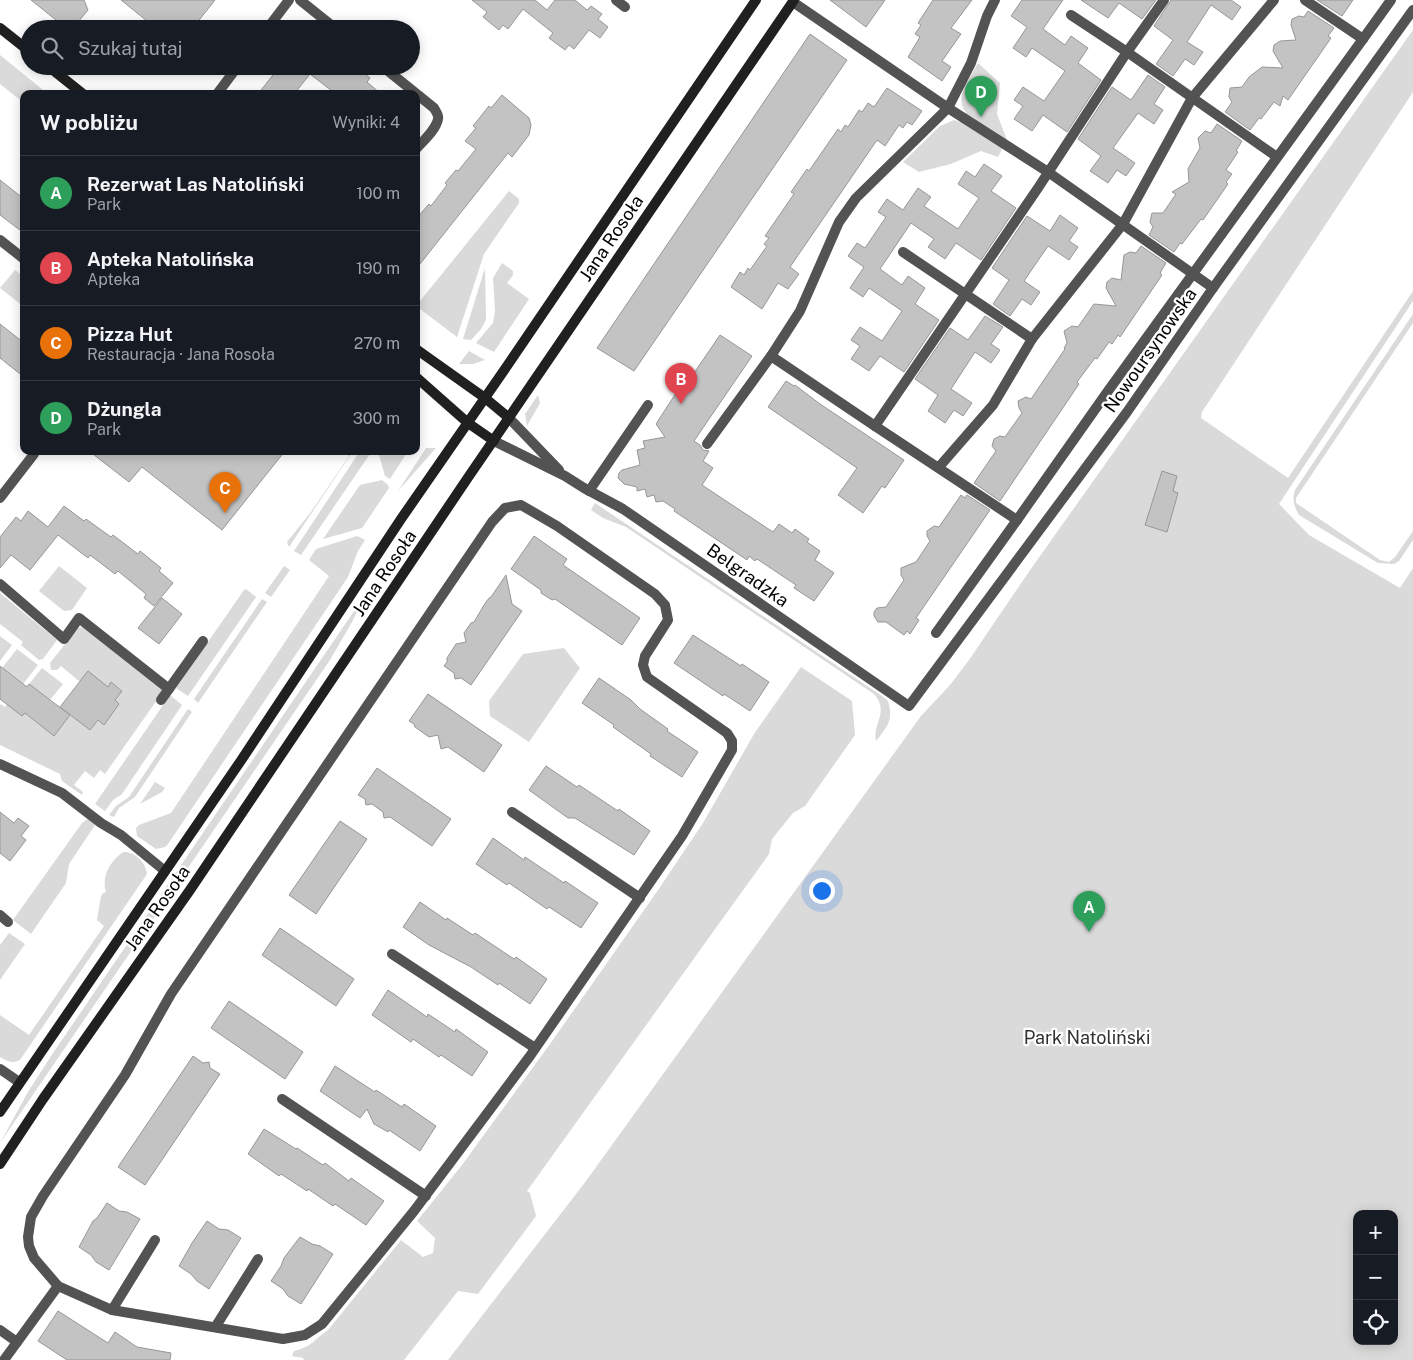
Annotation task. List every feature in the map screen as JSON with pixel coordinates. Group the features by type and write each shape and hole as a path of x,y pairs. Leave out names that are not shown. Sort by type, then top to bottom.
{"street":[{"path":"274,20 289,0"},
{"path":"300,0 325,20"},
{"path":"616,0 625,7"},
{"name":"Jana Rosoła","path":"0,1112 240,762 401,519 756,0"},
{"path":"707,444 771,356 800,311 839,222 850,206 948,108 971,63 987,16 995,0"},
{"path":"875,426 1164,0"},
{"path":"939,467 993,405 1032,339 1123,224 1192,98 1274,0"},
{"path":"1305,0 1363,39"},
{"path":"936,633 1108,391 1391,0"},
{"path":"793,1 948,108 1048,172 1213,288"},
{"name":"Jana Rosoła","path":"0,1164 43,1099 190,890 793,1"},
{"name":"Nowoursynowska","path":"909,706 1127,412 1213,288 1413,10"},
{"path":"1071,15 1277,157"},
{"path":"0,28 20,44"},
{"path":"59,75 77,90"},
{"path":"220,90 231,75"},
{"path":"393,75 412,90"},
{"path":"420,97 434,108 438,115 435,125 420,144"},
{"path":"0,240 20,257"},
{"path":"903,252 1032,339"},
{"name":"Belgradzka","path":"420,353 485,398 509,418 565,476"},
{"path":"771,356 1016,520"},
{"name":"Belgradzka","path":"420,381 468,423 494,441 565,476 631,514 909,706"},
{"path":"589,491 648,405"},
{"path":"0,498 33,455"},
{"path":"521,506 557,526 655,594 664,605 668,620 645,656 644,665 648,677 726,733 732,741 732,750 682,836 535,1048 426,1196 322,1324 305,1334 283,1339 216,1326 112,1310 58,1286 34,1258 29,1246 28,1237 31,1217 42,1196 125,1075 171,994 492,522 505,508 521,506"},
{"path":"0,584 64,639 79,618 169,689"},
{"path":"161,700 203,641"},
{"path":"0,764 62,793 101,823 121,835 165,871"},
{"path":"512,812 640,898"},
{"path":"392,954 535,1048"},
{"path":"0,1070 19,1082"},
{"path":"282,1099 426,1196"},
{"path":"112,1310 155,1240"},
{"path":"216,1326 258,1259"},
{"path":"3,1358 58,1286"},
{"path":"0,1330 17,1342"}],"green space":[{"name":"Park Natoliński","path":"1413,30 1413,92 1202,412 1201,418 1288,478 1413,291 1413,301 1279,504 1309,535 1400,588 1413,568 1413,1360 448,1360 586,1181 921,716 950,685 1028,573"},
{"path":"0,55 20,71 20,75 25,75 43,90 20,90 20,100 0,84"},
{"path":"978,63 1000,83 997,114 1007,140 998,157 981,151 951,164 919,172 903,162 940,126 954,120 960,122 966,112 962,106 962,94"},
{"path":"509,191 519,199 519,203 484,254 457,337 420,309 420,301"},
{"path":"502,263 513,271 513,275 507,283 529,299 494,352 476,343 493,323 495,311 493,278"},
{"path":"485,268 486,320 471,340 463,339"},
{"path":"15,270 20,274 20,304 0,288"},
{"path":"1413,314 1413,323 1296,498 1296,503 1380,560 1389,562 1395,557 1413,531 1413,540 1399,561 1394,564 1378,563 1299,515 1294,503 1294,494"},
{"path":"469,351 485,360 473,364 459,364"},
{"path":"538,395 540,403 527,426 525,414"},
{"path":"426,448 436,448 398,491"},
{"path":"350,455 289,547 287,542 311,512"},
{"path":"357,455 369,455 301,555 294,551"},
{"path":"379,455 405,455 390,479 385,476"},
{"path":"382,480 389,488 362,528 323,539 360,485"},
{"path":"595,503 888,701 890,718 876,741 875,735 881,707 879,700 874,694 626,527 603,518 591,510"},
{"path":"357,536 365,540 358,551 348,577 168,844 165,847 156,849 137,836 136,828 139,825 171,813 329,576 309,560 316,549"},
{"path":"59,566 87,588 72,610 64,611 39,591"},
{"path":"284,566 290,570 271,597 265,593"},
{"path":"246,589 256,597 188,696 176,688"},
{"path":"367,592 330,660 0,1143 28,1092 51,1056"},
{"path":"0,593 57,640 43,659 39,660 21,645 23,642 0,624"},
{"path":"262,599 267,602 198,703 194,699"},
{"path":"81,627 164,690 105,774 100,770 94,778 85,771 74,785 83,792 82,795 62,781 60,774 0,745 0,704 5,707 7,704 25,713 54,736 70,715 75,719 79,714 80,722 90,730 98,720 104,724 119,704 115,700 122,690 111,682 108,687 80,682 61,666 57,670 51,670 50,663 78,628"},
{"path":"0,636 12,645 0,661"},
{"path":"564,648 580,668 529,742 490,716 489,701 523,654"},
{"path":"17,649 38,665 23,684 2,668"},
{"path":"801,667 852,701 855,735 805,806 793,813 772,839 769,854 527,1191 530,1193 536,1216 478,1294 458,1291 404,1360 304,1360 303,1358 292,1356 294,1351 309,1345 328,1330 401,1240 423,1257 433,1253 435,1238 417,1221 462,1165 656,893 703,823 754,734"},
{"path":"42,668 63,684 50,700 29,684"},
{"path":"170,695 182,705 122,794 113,800 105,811 95,804"},
{"path":"188,709 192,712 135,797 119,808 114,817 109,815 116,806 129,797"},
{"path":"155,782 165,788 162,792 140,804"},
{"path":"88,819 95,825 69,864 66,883 31,934 13,920 82,823"},
{"path":"123,852 131,853 139,858 147,874 20,1060 12,1062 0,1057 0,1015 29,1035 104,926 97,920 101,896 106,892 106,875 114,860"},
{"path":"9,933 25,944 0,980 0,945"}],"building":[{"path":"31,0 84,0 88,10 80,20 56,20"},
{"path":"121,0 215,0 199,20 146,20"},
{"path":"472,0 535,0 547,10 555,0 575,0 587,10 591,6 602,14 598,19 608,27 600,38 589,30 574,49 569,45 565,50 549,38 553,33 523,9 508,29 503,25 499,30 483,17 487,12"},
{"path":"830,0 885,0 866,27"},
{"path":"933,0 972,0 951,28 961,34 942,61 951,67 942,81 908,57 920,37 915,34 921,25 918,23"},
{"path":"1022,0 1063,0 1043,29 1065,45 1071,36 1088,48 1078,63 1101,80 1067,132 1043,115 1032,131 1014,119 1023,106 1014,100 1023,87 1044,101 1065,71 1032,48 1026,57 1013,48 1027,27 1011,16"},
{"path":"1081,0 1156,0 1142,19 1119,3 1108,18"},
{"path":"1171,0 1231,0 1241,7 1232,20 1211,5 1187,42 1203,52 1194,65 1185,59 1173,76 1156,64 1173,40 1154,26"},
{"path":"1317,0 1353,0 1342,16"},
{"path":"1308,11 1334,28 1328,36 1331,38 1288,100 1283,96 1280,106 1274,102 1250,130 1225,112 1232,102 1229,97 1230,88 1242,87 1249,77 1262,67 1283,68 1273,51 1274,45 1280,41 1296,40 1291,25 1292,19 1299,16 1304,17"},
{"path":"810,34 847,60 634,371 597,348"},
{"path":"273,75 309,75 297,90 261,90"},
{"path":"311,75 366,75 370,78 367,82 376,90 331,90"},
{"path":"1148,75 1165,87 1154,104 1163,110 1154,124 1138,113 1113,148 1135,163 1126,176 1117,170 1108,183 1090,171 1101,156 1078,139 1112,87 1131,100"},
{"path":"887,88 922,111 912,125 907,122 903,128 899,125 885,146 877,140 790,267 799,274 788,289 778,283 762,309 731,287 740,272 744,275 748,268 750,270 767,246 764,244 769,238 765,236 794,194 791,192 807,169 809,171 838,129 841,132 845,125 848,127 859,110 862,112 868,103 874,107"},
{"path":"502,95 529,118 531,125 529,135 512,157 508,153 420,264 420,214 429,204 431,206 447,185 445,183 456,170 458,171 476,149 465,141 476,128 473,126 489,106 491,108"},
{"path":"1217,124 1242,141 1236,151 1238,152 1226,170 1232,174 1226,182 1228,184 1203,220 1201,219 1174,252 1149,235 1153,227 1150,222 1152,213 1163,213 1176,194 1172,192 1189,182 1188,169 1200,148 1198,138 1205,131 1211,133"},
{"path":"984,164 1002,176 991,191 1016,208 981,260 956,243 945,259 928,247 934,239 911,223 880,269 902,285 908,276 925,288 915,304 939,320 904,372 880,356 869,371 851,359 860,346 851,340 860,327 882,341 902,311 869,288 863,297 850,288 864,267 848,256 857,243 865,248 886,217 878,212 887,199 903,210 918,188 931,197 924,206 958,229 979,198 958,184 966,171 975,177"},
{"path":"0,180 20,196 20,230 0,215"},
{"path":"1060,215 1078,228 1069,241 1078,247 1069,260 1048,246 1024,281 1040,292 1031,305 1022,299 1010,316 993,304 1009,280 992,268 1027,216 1050,231"},
{"path":"1141,246 1166,263 1160,273 1162,275 1120,337 1118,335 1112,344 1109,342 1077,382 1079,384 1000,501 974,483 996,451 992,446 994,439 1000,436 1005,437 1022,413 1018,401 1026,397 1031,399 1065,349 1067,343 1064,331 1072,326 1078,327 1094,304 1116,306 1106,288 1107,282 1112,278 1121,280 1124,255 1130,252 1136,253"},
{"path":"985,316 1003,327 991,344 1000,350 991,363 975,352 951,389 972,403 963,416 954,410 945,423 928,411 938,395 915,379 950,328 968,340"},
{"path":"0,324 20,340 20,374 0,358"},
{"path":"720,335 752,356 694,441 703,450 709,451 703,461 713,468 702,485 773,532 779,524 792,533 795,529 809,539 807,542 820,551 815,560 834,573 814,601 794,588 796,585 757,559 755,561 749,556 747,560 674,511 675,509 663,501 656,502 654,495 647,497 645,489 637,491 637,487 624,484 618,478 622,470 640,465 637,450 645,448 643,441 665,437 656,424 676,393 679,395"},
{"path":"786,381 795,385 904,460 885,488 882,486 863,513 838,495 857,468 768,407"},
{"path":"94,455 282,455 222,530 142,467 129,482"},
{"path":"1162,471 1177,476 1173,491 1178,493 1167,532 1145,525"},
{"path":"961,495 965,498 967,495 990,510 916,618 919,620 910,634 907,631 904,635 886,622 878,622 874,612 877,608 886,607 904,580 901,575 901,568 916,562 930,541 927,531 934,526 939,527"},
{"path":"64,506 84,521 86,519 111,537 113,535 138,554 140,551 161,568 159,571 173,583 154,606 144,598 146,594 118,571 115,574 90,555 88,558 58,535 30,570 11,555 0,568 0,537 16,517 21,521 28,511 48,527"},
{"path":"534,536 567,559 563,565 640,618 622,645 555,599 552,600 541,593 541,590 511,569"},
{"path":"506,575 512,604 522,611 471,685 461,678 455,679 454,673 444,666 447,658 456,644 466,642 464,633 471,623 474,622"},
{"path":"162,598 182,614 159,644 138,628"},
{"path":"693,635 769,682 750,711 724,694 723,696 674,663"},
{"path":"0,666 27,687 29,684 70,715 54,736 25,713 22,716 0,699"},
{"path":"88,671 108,687 111,682 122,691 115,700 119,704 104,725 98,720 90,730 60,707"},
{"path":"599,678 631,700 640,709 668,729 667,731 698,752 682,777 650,756 651,754 613,727 614,725 582,703"},
{"path":"428,694 502,745 484,772 448,747 441,749 438,735 429,737 409,721"},
{"path":"546,766 577,787 579,785 618,811 619,809 650,831 634,855 575,818 568,818 529,790"},
{"path":"377,768 451,819 432,846 390,817 384,818 383,812 372,804 366,805 365,799 358,795"},
{"path":"0,812 14,823 18,818 29,826 21,836 26,840 10,861 0,853"},
{"path":"340,821 367,839 316,914 289,895"},
{"path":"493,838 524,860 525,857 598,903 581,928 549,907 547,909 509,883 507,885 476,864"},
{"path":"420,902 446,920 447,918 473,935 475,933 514,959 516,957 547,979 530,1004 499,983 498,985 471,967 429,945 403,927"},
{"path":"280,928 354,979 336,1006 262,955"},
{"path":"388,990 427,1017 428,1014 455,1032 456,1029 488,1052 472,1076 413,1039 411,1042 372,1015"},
{"path":"229,1001 303,1052 285,1079 211,1028"},
{"path":"193,1056 203,1063 209,1062 210,1068 220,1074 145,1185 118,1167"},
{"path":"335,1066 402,1107 404,1104 436,1126 420,1151 389,1130 388,1132 374,1124 367,1109 360,1118 320,1091"},
{"path":"264,1129 323,1165 325,1163 349,1181 351,1178 384,1201 366,1225 335,1204 333,1206 281,1174 279,1176 248,1154"},
{"path":"107,1203 119,1211 127,1212 140,1219 109,1270 96,1262 91,1255 79,1247 93,1221"},
{"path":"207,1221 219,1229 228,1230 241,1238 209,1289 179,1266"},
{"path":"300,1237 333,1254 301,1304 288,1296 283,1289 271,1281 284,1258"},
{"path":"58,1311 108,1343 115,1332 137,1347 171,1353 170,1360 67,1360 38,1341"}],"place":[{"name":"Dżungla","path":"981,117"},
{"name":"Apteka Natolińska","path":"681,404"},
{"name":"Pizza Hut","path":"225,513"},
{"name":"Rezerwat Las Natoliński","path":"1089,932"}]}
